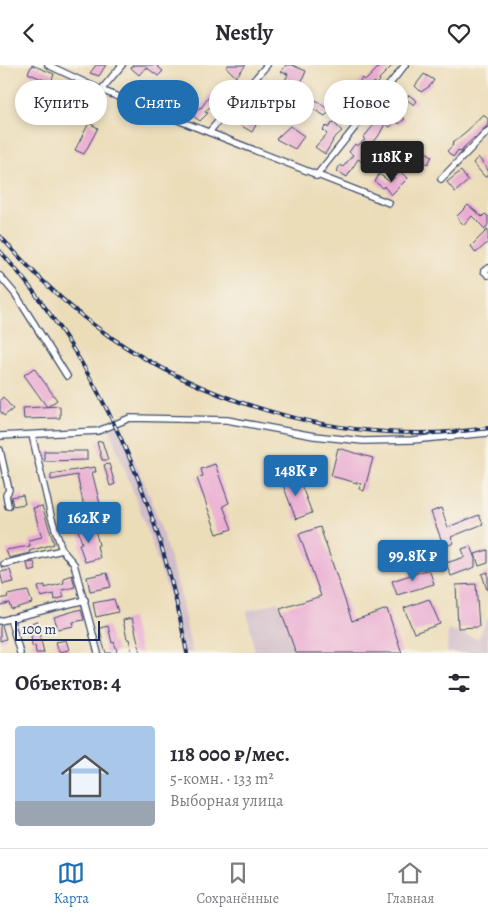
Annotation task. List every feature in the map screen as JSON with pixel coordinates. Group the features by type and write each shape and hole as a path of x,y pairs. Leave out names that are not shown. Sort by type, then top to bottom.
{"street":[{"path":"48,65 80,80"},
{"path":"107,83 122,65"},
{"path":"208,132 267,65"},
{"path":"316,176 406,65"},
{"path":"107,92 316,176 389,203"},
{"path":"441,179 488,131"},
{"path":"0,276 16,295 67,376"},
{"path":"0,436 98,431 130,418 227,420 336,439 363,441 412,440 488,433"},
{"path":"32,435 51,516 62,550 74,564 98,653"},
{"path":"0,451 9,490 6,495 8,506"},
{"path":"4,564 62,550"},
{"path":"0,621 85,600"},
{"path":"10,618 20,653"}],"shaded area":[{"path":"119,424 160,524 179,589 192,653 183,653 168,591 109,428"},
{"path":"278,602 295,653 255,653 247,611"},
{"path":"488,617 488,653 447,653 448,630 478,639"}],"building":[{"path":"32,65 54,74 52,80 44,80 28,73"},
{"path":"96,65 106,65 99,76 90,73"},
{"path":"133,65 156,65 163,71 158,76 146,67 139,75 131,68"},
{"path":"228,65 246,65 236,77 226,67"},
{"path":"286,65 292,65 306,71 302,80 285,80 288,74 281,72"},
{"path":"381,65 393,65 380,80 366,80"},
{"path":"424,74 434,80 430,86 421,92 415,86"},
{"path":"409,95 417,101 414,105 408,100"},
{"path":"209,97 209,108 205,112 208,113 200,121 199,108"},
{"path":"316,100 324,106 324,115 314,109"},
{"path":"483,114 488,119 488,125 462,151 458,150 453,157 447,151 453,145 452,143"},
{"path":"88,125 98,128 84,154 75,150"},
{"path":"240,125 256,125 252,132"},
{"path":"330,125 336,125 342,131 332,140 325,154 315,147 327,134 323,130 326,126 328,128"},
{"path":"374,125 384,125 378,137 366,147 367,149 364,153 366,155 362,162 358,159 347,177 337,171 340,165 343,167 353,155 349,152 355,144 357,146 365,140 363,138"},
{"path":"290,126 304,136 295,149 276,139"},
{"path":"423,150 432,156 428,164 418,159"},
{"path":"478,157 488,170 488,175 485,177 473,163"},
{"path":"461,171 468,181 455,192 447,182"},
{"path":"400,172 408,178 391,195 384,186 383,188 375,182 379,174 390,182"},
{"path":"468,205 482,217 485,214 488,216 488,225 485,229 472,216 464,225 456,217"},
{"path":"488,229 488,242 476,253 471,246"},
{"path":"34,368 57,400 47,407 24,375"},
{"path":"3,397 13,409 4,416 0,411 0,400"},
{"path":"60,406 60,418 24,419 23,408"},
{"path":"102,441 108,460 102,460 97,442"},
{"path":"338,448 373,458 364,491 359,489 361,484 331,476"},
{"path":"44,451 87,451 87,460 44,461"},
{"path":"109,464 115,484 110,486 104,465"},
{"path":"215,464 229,503 223,506 232,529 217,534 197,478 203,476 201,469"},
{"path":"95,467 96,472 92,472 100,504 84,507 77,475 51,480 51,474"},
{"path":"297,474 312,513 296,519 281,480"},
{"path":"23,495 25,504 13,506 11,497"},
{"path":"42,506 54,544 9,558 6,550 30,546 29,540 42,537 33,508"},
{"path":"441,508 448,527 479,515 483,524 451,537 454,543 444,547 431,512"},
{"path":"94,526 100,558 85,562 79,544 82,543 78,530"},
{"path":"320,527 352,621 387,609 402,653 296,653 280,609 321,596 299,534"},
{"path":"471,546 475,556 475,567 451,576 446,563 465,557 462,549"},
{"path":"488,550 488,563 479,566 475,554"},
{"path":"34,562 36,570 29,572 27,563"},
{"path":"429,569 434,584 397,595 392,581"},
{"path":"10,570 14,582 3,584 0,572"},
{"path":"488,572 488,590 487,590 482,574"},
{"path":"107,573 111,587 90,591 87,577"},
{"path":"72,575 75,587 62,590 64,597 55,600 54,594 41,597 38,587 45,585 45,588 64,583 63,578"},
{"path":"476,584 479,627 458,628 456,585"},
{"path":"28,591 32,603 11,609 9,603 0,605 0,599 8,597 7,595"},
{"path":"114,599 118,612 96,617 93,603"},
{"path":"429,599 440,624 414,633 404,608"},
{"path":"81,609 84,620 73,622 74,626 58,629 54,617"},
{"path":"132,618 141,653 132,653 129,639 127,639 123,620"},
{"path":"37,621 41,630 39,630 44,653 36,653 35,645 32,646 31,632 27,633 26,625"},
{"path":"2,625 6,639 0,641 0,626"},
{"path":"108,626 112,643 114,642 117,651 115,653 106,653 103,644 100,628"},
{"path":"66,640 69,650 59,652 56,642"}],"railway":[{"path":"0,236 51,289 79,314 109,336 151,362 196,384 242,403 290,417 339,427 389,432 439,433 488,428"},
{"path":"0,251 36,294 68,341 96,389 121,439 143,491 161,544 176,598 187,653"}]}
